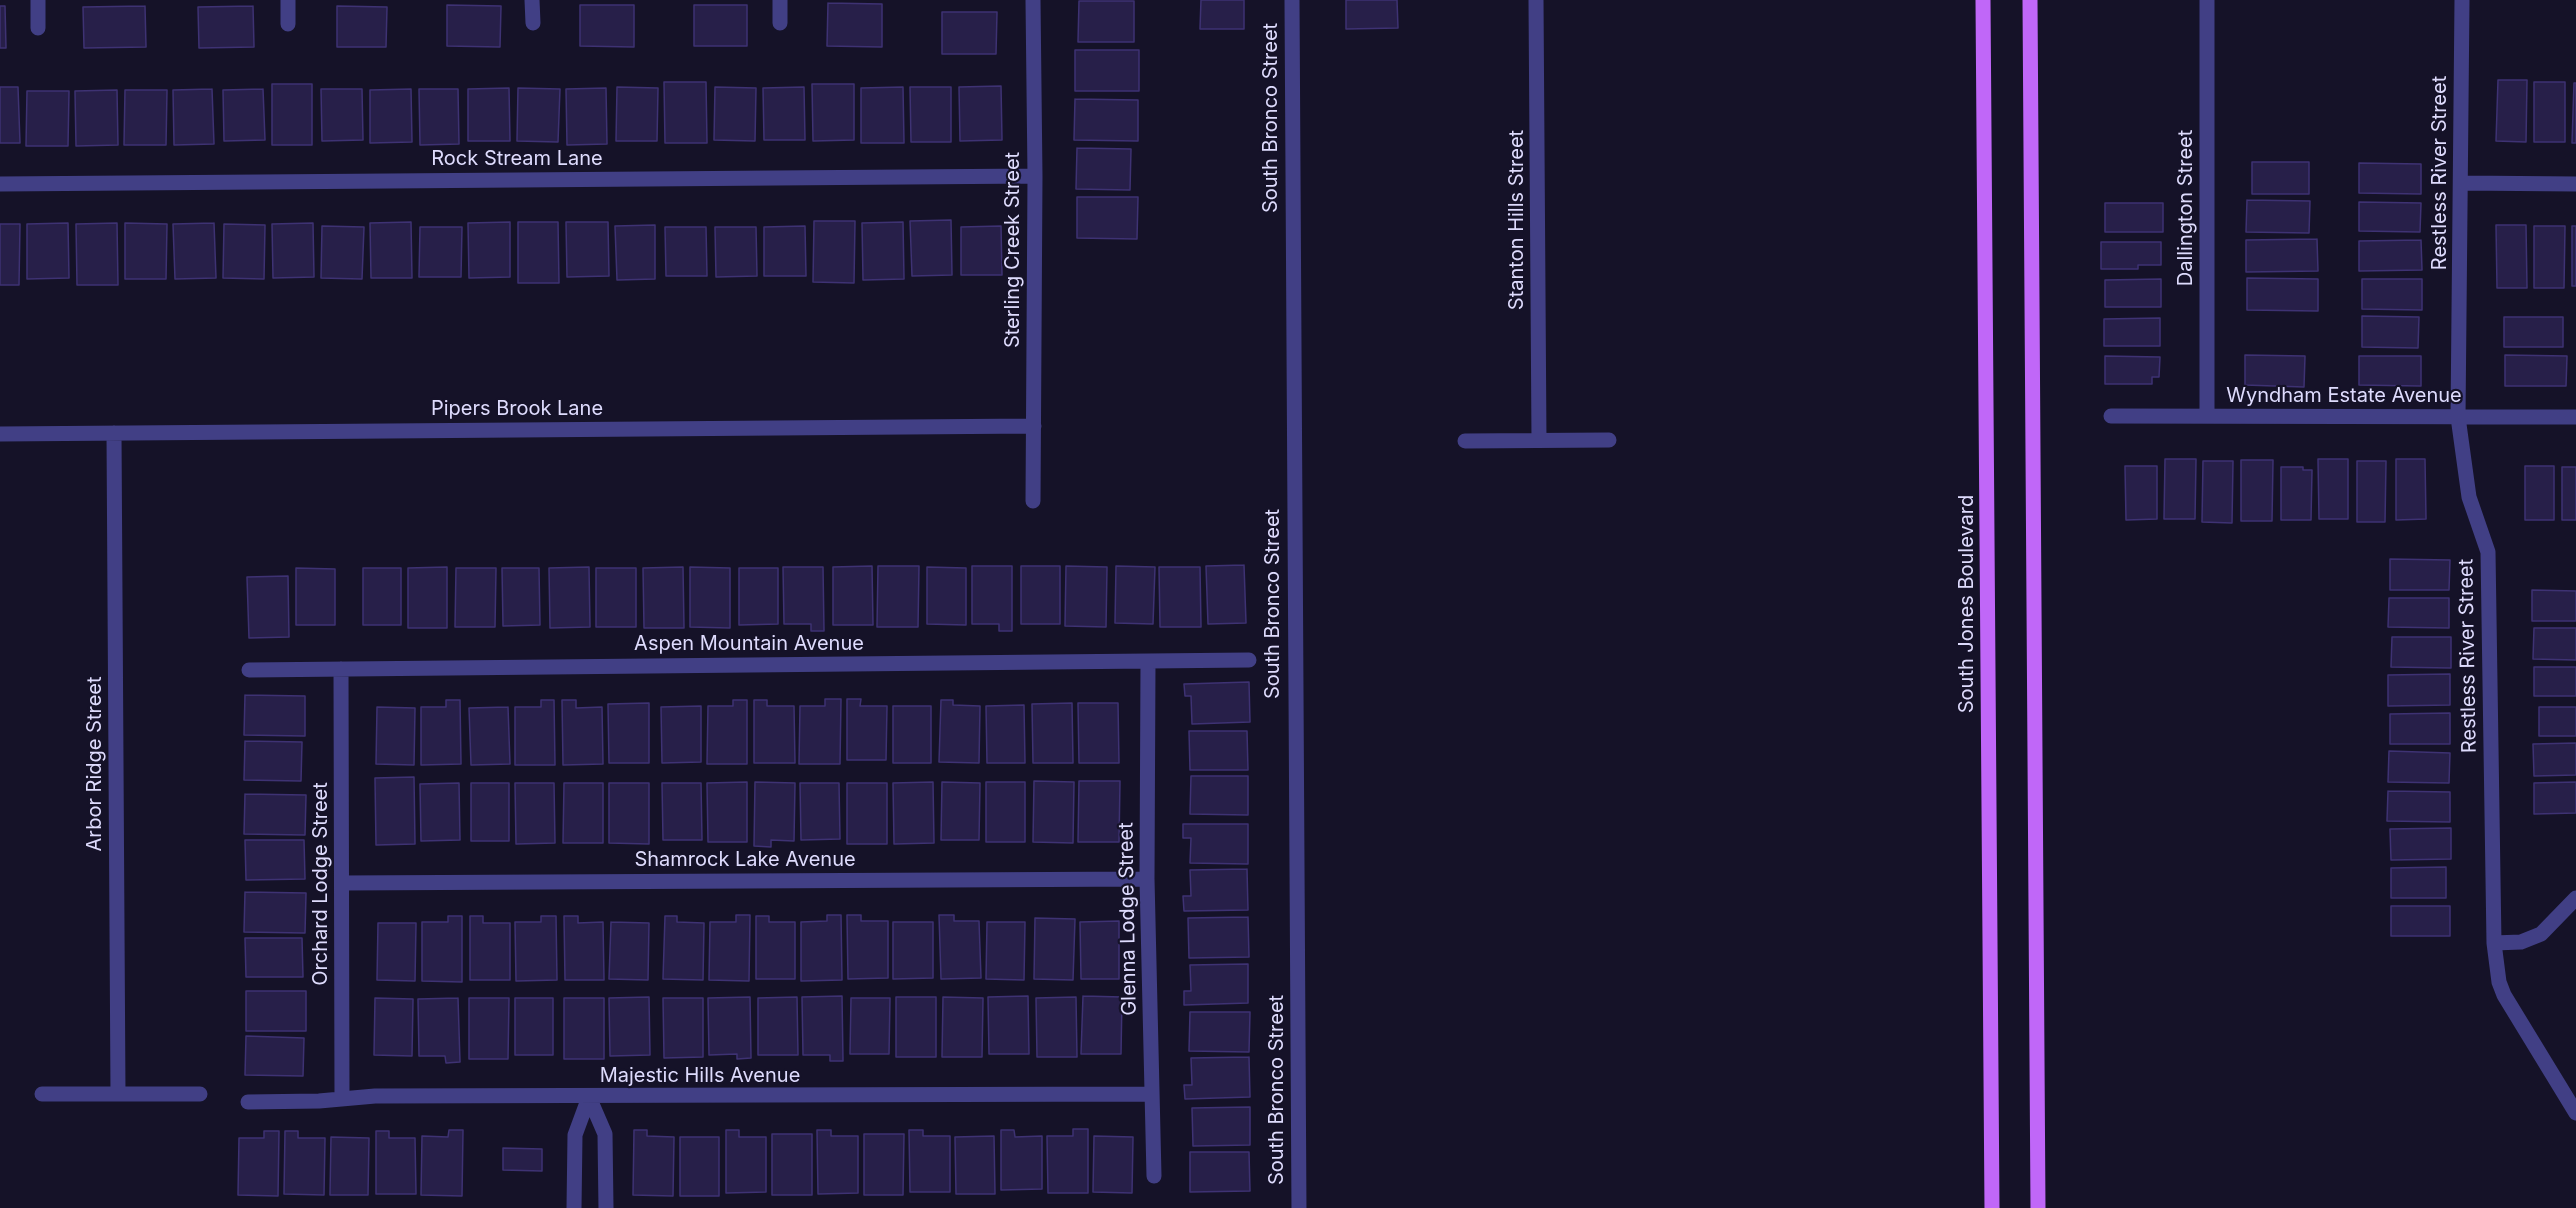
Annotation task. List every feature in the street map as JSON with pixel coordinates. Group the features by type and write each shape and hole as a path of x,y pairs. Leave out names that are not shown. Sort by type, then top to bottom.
{"main road":[{"name":"South Jones Boulevard","path":"1983,0 1992,1208"},
{"path":"2030,0 2038,1208"}],"street":[{"path":"38,0 38,28"},
{"path":"288,0 288,24"},
{"path":"532,0 533,23"},
{"path":"780,0 780,23"},
{"name":"Sterling Creek Street","path":"1033,0 1035,176 1033,501"},
{"name":"South Bronco Street","path":"1292,0 1299,1208"},
{"name":"Stanton Hills Street","path":"1536,0 1539,440"},
{"name":"Dallington Street","path":"2207,0 2207,416"},
{"name":"Restless River Street","path":"2462,0 2458,417 2469,497 2488,552 2494,943 2499,982 2504,995 2576,1113"},
{"name":"Rock Stream Lane","path":"0,184 1035,176"},
{"path":"2462,183 2576,184"},
{"name":"Wyndham Estate Avenue","path":"2111,416 2576,417"},
{"name":"Pipers Brook Lane","path":"0,434 1034,426"},
{"name":"Arbor Ridge Street","path":"114,433 118,1094"},
{"path":"1465,441 1609,440"},
{"name":"Aspen Mountain Avenue","path":"249,670 1249,660"},
{"name":"Glenna Lodge Street","path":"1148,662 1147,879 1154,1176"},
{"name":"Orchard Lodge Street","path":"341,669 342,1099"},
{"name":"Shamrock Lake Avenue","path":"342,883 1147,879"},
{"path":"2494,943 2521,942 2541,934 2576,898"},
{"path":"42,1094 200,1094"},
{"name":"Majestic Hills Avenue","path":"248,1102 375,1096 1152,1094"},
{"path":"574,1208 575,1135 589,1097"},
{"path":"589,1097 605,1134 606,1208"}],"building":[{"path":"1201,0 1244,0 1244,29 1200,29"},
{"path":"1346,0 1397,0 1398,28 1346,29"},
{"path":"1079,1 1134,1 1134,42 1078,42"},
{"path":"828,3 882,4 882,47 827,46"},
{"path":"447,5 501,6 500,47 447,46"},
{"path":"580,5 634,5 634,47 580,46"},
{"path":"694,5 747,5 747,46 694,46"},
{"path":"0,6 5,6 6,48 0,48"},
{"path":"145,6 146,47 84,48 83,7"},
{"path":"253,6 254,47 199,48 198,7"},
{"path":"337,6 387,7 386,47 337,47"},
{"path":"942,12 997,12 996,54 942,54"},
{"path":"1075,50 1139,50 1139,91 1075,91"},
{"path":"2498,80 2527,80 2526,142 2496,141"},
{"path":"664,82 706,82 707,143 665,143"},
{"path":"2534,82 2565,82 2565,142 2534,142"},
{"path":"2574,83 2576,83 2576,143 2572,143"},
{"path":"272,84 312,84 312,145 272,145"},
{"path":"812,84 854,84 854,140 813,141"},
{"path":"1001,86 1002,140 960,141 959,87"},
{"path":"0,87 18,87 20,143 0,143"},
{"path":"617,87 658,88 657,141 616,141"},
{"path":"715,87 756,88 755,141 714,140"},
{"path":"804,87 805,140 764,140 763,88"},
{"path":"903,87 904,143 861,143 861,88"},
{"path":"910,87 951,87 951,142 911,142"},
{"path":"509,88 510,141 468,141 468,89"},
{"path":"518,88 560,89 558,142 517,141"},
{"path":"606,88 607,144 567,145 566,89"},
{"path":"212,89 214,144 174,145 173,90"},
{"path":"263,89 265,140 224,141 223,90"},
{"path":"321,89 362,89 363,140 322,141"},
{"path":"411,89 412,142 370,143 370,90"},
{"path":"419,89 458,89 459,144 420,145"},
{"path":"117,90 118,145 76,146 75,91"},
{"path":"125,90 167,90 166,145 124,145"},
{"path":"27,91 69,91 68,146 26,146"},
{"path":"1075,99 1138,100 1138,141 1074,140"},
{"path":"1077,148 1131,149 1130,190 1076,189"},
{"path":"2252,162 2309,162 2309,194 2252,194"},
{"path":"2359,163 2421,164 2421,194 2359,193"},
{"path":"1077,197 1138,197 1137,239 1077,238"},
{"path":"2247,200 2310,201 2309,233 2246,232"},
{"path":"2359,202 2421,203 2420,232 2359,231"},
{"path":"2105,203 2163,203 2163,232 2105,232"},
{"path":"951,220 952,275 912,276 910,221"},
{"path":"814,221 855,221 854,283 813,282"},
{"path":"411,222 412,278 371,278 370,223"},
{"path":"510,222 510,277 469,278 468,223"},
{"path":"518,222 558,222 559,283 518,283"},
{"path":"566,222 608,222 609,276 567,277"},
{"path":"903,222 904,279 863,280 862,223"},
{"path":"68,223 69,278 27,279 27,224"},
{"path":"117,223 118,285 77,285 76,224"},
{"path":"125,223 167,224 166,279 125,279"},
{"path":"214,223 216,278 175,279 173,224"},
{"path":"313,223 314,277 273,278 272,224"},
{"path":"0,224 20,224 19,285 0,285"},
{"path":"224,224 265,225 264,279 223,278"},
{"path":"655,225 655,279 617,280 615,226"},
{"path":"2496,225 2526,225 2527,288 2497,288"},
{"path":"322,226 364,227 362,279 321,278"},
{"path":"805,226 806,276 764,276 764,227"},
{"path":"1001,226 1002,275 961,275 961,227"},
{"path":"2534,226 2565,226 2564,288 2534,288"},
{"path":"2572,226 2576,226 2576,286 2572,286"},
{"path":"420,227 462,227 461,277 419,277"},
{"path":"665,227 706,227 707,276 666,276"},
{"path":"715,227 756,227 757,276 716,277"},
{"path":"2317,239 2318,271 2246,272 2246,240"},
{"path":"2421,240 2422,270 2359,271 2359,241"},
{"path":"2101,242 2161,242 2161,265 2138,265 2138,269 2101,269"},
{"path":"2247,278 2318,279 2318,311 2247,310"},
{"path":"2161,279 2161,307 2105,307 2105,280"},
{"path":"2362,279 2422,279 2422,310 2362,309"},
{"path":"2362,316 2419,317 2418,348 2362,347"},
{"path":"2504,317 2563,317 2563,347 2504,347"},
{"path":"2160,318 2160,346 2104,346 2104,319"},
{"path":"2245,355 2305,356 2304,387 2245,385"},
{"path":"2505,355 2567,356 2566,386 2505,386"},
{"path":"2105,356 2160,357 2159,377 2152,377 2152,384 2105,384"},
{"path":"2359,356 2421,356 2421,386 2359,385"},
{"path":"2165,459 2196,459 2195,519 2164,519"},
{"path":"2318,459 2348,459 2348,519 2319,519"},
{"path":"2396,459 2425,459 2426,519 2396,520"},
{"path":"2241,460 2273,460 2272,521 2241,521"},
{"path":"2203,461 2233,461 2232,523 2202,522"},
{"path":"2357,461 2386,461 2385,522 2357,522"},
{"path":"2125,466 2157,466 2157,519 2126,520"},
{"path":"2525,466 2554,466 2554,520 2525,520"},
{"path":"2281,467 2303,467 2303,470 2312,470 2311,520 2281,520"},
{"path":"2562,467 2576,467 2576,520 2562,520"},
{"path":"2390,559 2450,560 2449,590 2390,590"},
{"path":"1244,565 1246,623 1208,624 1206,566"},
{"path":"872,566 873,625 833,625 833,567"},
{"path":"878,566 919,566 918,627 877,627"},
{"path":"972,566 1012,566 1012,631 999,631 999,624 972,624"},
{"path":"1021,566 1060,566 1060,624 1021,624"},
{"path":"1066,566 1107,567 1106,627 1065,626"},
{"path":"1116,566 1155,567 1153,624 1115,623"},
{"path":"447,567 447,628 408,628 408,568"},
{"path":"589,567 590,627 550,628 549,568"},
{"path":"683,567 684,628 644,628 643,568"},
{"path":"690,567 730,568 730,628 690,627"},
{"path":"783,567 823,567 824,631 811,631 811,624 784,624"},
{"path":"927,567 966,568 966,625 927,624"},
{"path":"1159,567 1200,567 1201,627 1160,627"},
{"path":"296,568 335,569 335,625 296,625"},
{"path":"363,568 401,568 401,625 363,625"},
{"path":"456,568 496,568 495,627 455,627"},
{"path":"502,568 539,568 540,625 503,626"},
{"path":"596,568 636,568 636,627 596,627"},
{"path":"739,568 778,568 778,624 739,625"},
{"path":"288,576 289,637 249,638 247,577"},
{"path":"2532,590 2576,591 2576,621 2532,621"},
{"path":"2389,598 2449,598 2449,628 2388,627"},
{"path":"2534,628 2576,628 2576,660 2533,659"},
{"path":"2392,637 2451,637 2451,668 2391,667"},
{"path":"2534,667 2576,667 2576,696 2534,696"},
{"path":"2450,674 2450,705 2388,706 2388,675"},
{"path":"1249,682 1250,722 1192,724 1191,696 1185,696 1184,684"},
{"path":"245,695 305,696 305,736 244,735"},
{"path":"825,699 841,699 840,764 799,764 800,706 825,706"},
{"path":"847,699 861,699 860,706 887,706 886,760 847,760"},
{"path":"446,700 460,700 461,764 421,765 421,707 446,707"},
{"path":"541,700 554,700 555,765 515,765 515,707 541,707"},
{"path":"562,700 576,700 576,708 602,707 603,764 563,765"},
{"path":"733,700 747,700 747,764 707,764 708,706 733,706"},
{"path":"754,700 767,700 767,706 794,706 795,763 754,763"},
{"path":"941,700 953,700 953,705 980,706 979,763 939,762"},
{"path":"649,703 649,763 609,763 608,704"},
{"path":"1072,703 1073,763 1033,763 1032,704"},
{"path":"1078,703 1118,703 1119,763 1079,763"},
{"path":"1024,705 1025,763 987,763 986,706"},
{"path":"701,706 701,762 662,763 661,707"},
{"path":"893,706 931,706 931,763 893,763"},
{"path":"377,707 415,708 414,765 376,764"},
{"path":"508,707 510,764 471,765 469,708"},
{"path":"2539,707 2576,707 2576,736 2539,736"},
{"path":"2450,713 2450,744 2390,744 2390,714"},
{"path":"1189,731 1247,731 1248,770 1190,770"},
{"path":"245,741 302,742 301,781 244,780"},
{"path":"2576,743 2576,775 2534,776 2533,744"},
{"path":"2389,751 2450,753 2449,783 2388,782"},
{"path":"1191,776 1248,776 1248,815 1190,814"},
{"path":"414,777 415,844 376,845 375,778"},
{"path":"1034,781 1074,782 1073,843 1033,842"},
{"path":"1079,781 1120,781 1119,842 1078,842"},
{"path":"747,782 747,842 708,842 707,783"},
{"path":"755,782 795,783 794,841 771,840 771,847 754,846"},
{"path":"933,782 934,843 894,844 893,783"},
{"path":"942,782 980,783 979,840 941,840"},
{"path":"986,782 1025,782 1025,842 986,842"},
{"path":"2576,782 2576,813 2534,814 2534,783"},
{"path":"459,783 460,840 421,841 420,784"},
{"path":"471,783 509,783 509,841 471,841"},
{"path":"515,783 554,783 555,843 516,844"},
{"path":"564,783 603,783 603,843 563,843"},
{"path":"609,783 649,783 649,844 609,843"},
{"path":"662,783 701,783 702,840 663,840"},
{"path":"800,783 839,783 840,839 801,840"},
{"path":"847,783 887,783 887,844 847,844"},
{"path":"2388,791 2450,792 2450,822 2387,821"},
{"path":"245,794 306,795 305,835 244,834"},
{"path":"1183,824 1248,824 1248,864 1190,863 1191,838 1183,838"},
{"path":"2451,828 2451,859 2391,860 2390,829"},
{"path":"245,840 304,840 305,879 246,880"},
{"path":"2446,867 2446,898 2391,898 2391,868"},
{"path":"1247,869 1248,910 1184,911 1183,896 1191,896 1190,870"},
{"path":"245,892 306,893 305,933 244,932"},
{"path":"2391,906 2450,906 2450,936 2391,936"},
{"path":"736,915 750,915 749,981 709,980 710,922 736,922"},
{"path":"827,915 841,915 842,980 801,981 801,922 827,921"},
{"path":"847,915 861,915 861,921 888,921 888,978 848,979"},
{"path":"939,915 954,915 954,921 979,921 981,978 941,979"},
{"path":"448,916 462,916 462,982 422,981 422,922 448,922"},
{"path":"470,916 483,916 483,923 510,923 510,980 470,980"},
{"path":"541,916 556,916 557,980 516,981 515,922 541,922"},
{"path":"564,916 578,916 578,923 603,922 604,980 565,980"},
{"path":"665,916 677,916 677,922 704,923 703,980 663,979"},
{"path":"756,916 769,916 769,922 795,922 795,979 756,979"},
{"path":"1248,917 1249,957 1189,958 1188,918"},
{"path":"1035,918 1075,919 1073,980 1034,979"},
{"path":"1119,921 1119,979 1081,979 1080,922"},
{"path":"611,922 649,923 648,980 609,979"},
{"path":"893,922 933,922 933,978 893,979"},
{"path":"987,922 1025,922 1024,980 986,979"},
{"path":"378,923 416,923 415,981 377,980"},
{"path":"245,938 302,938 303,977 246,977"},
{"path":"1248,964 1248,1003 1184,1005 1184,991 1191,991 1190,965"},
{"path":"246,991 306,991 306,1031 246,1031"},
{"path":"842,996 843,1061 830,1061 830,1055 803,1055 802,997"},
{"path":"1028,996 1029,1054 989,1054 988,997"},
{"path":"1083,996 1122,997 1121,1054 1081,1054"},
{"path":"649,997 650,1055 610,1056 609,998"},
{"path":"750,997 751,1058 737,1059 737,1054 709,1055 708,998"},
{"path":"797,997 798,1055 758,1055 758,998"},
{"path":"896,997 936,997 936,1057 896,1057"},
{"path":"943,997 983,998 982,1057 942,1057"},
{"path":"1076,997 1077,1057 1037,1057 1036,998"},
{"path":"375,998 413,999 412,1056 374,1055"},
{"path":"458,998 460,1062 446,1063 445,1056 419,1056 418,999"},
{"path":"469,998 509,998 508,1059 469,1059"},
{"path":"515,998 553,998 553,1055 515,1055"},
{"path":"564,998 604,998 604,1059 564,1059"},
{"path":"663,998 703,998 703,1057 664,1058"},
{"path":"851,998 890,998 889,1054 850,1054"},
{"path":"1190,1012 1250,1012 1249,1052 1189,1051"},
{"path":"246,1036 304,1038 303,1076 245,1075"},
{"path":"1249,1057 1250,1097 1185,1099 1184,1085 1192,1085 1191,1058"},
{"path":"1250,1107 1250,1145 1193,1146 1192,1108"},
{"path":"1073,1129 1088,1129 1088,1193 1048,1193 1047,1136 1073,1136"},
{"path":"449,1130 463,1130 462,1196 421,1195 422,1136 448,1137"},
{"path":"634,1130 647,1130 647,1136 674,1137 673,1196 633,1195"},
{"path":"726,1130 739,1130 739,1137 766,1137 766,1192 726,1193"},
{"path":"817,1130 831,1130 831,1136 858,1136 858,1193 818,1194"},
{"path":"909,1130 923,1130 923,1136 950,1136 950,1192 910,1192"},
{"path":"1001,1130 1014,1130 1015,1137 1042,1136 1042,1189 1001,1190"},
{"path":"264,1131 279,1131 278,1196 238,1195 239,1138 264,1138"},
{"path":"285,1131 298,1131 298,1138 325,1138 324,1195 284,1194"},
{"path":"376,1131 389,1131 389,1138 415,1138 416,1194 376,1194"},
{"path":"772,1134 812,1134 812,1195 772,1195"},
{"path":"864,1134 904,1134 903,1195 864,1195"},
{"path":"994,1136 995,1194 956,1194 955,1137"},
{"path":"1094,1136 1133,1137 1132,1193 1093,1192"},
{"path":"331,1137 369,1138 368,1195 330,1195"},
{"path":"680,1137 719,1137 719,1196 680,1196"},
{"path":"503,1148 542,1149 542,1171 503,1170"},
{"path":"1190,1152 1249,1152 1250,1191 1190,1192"}]}
